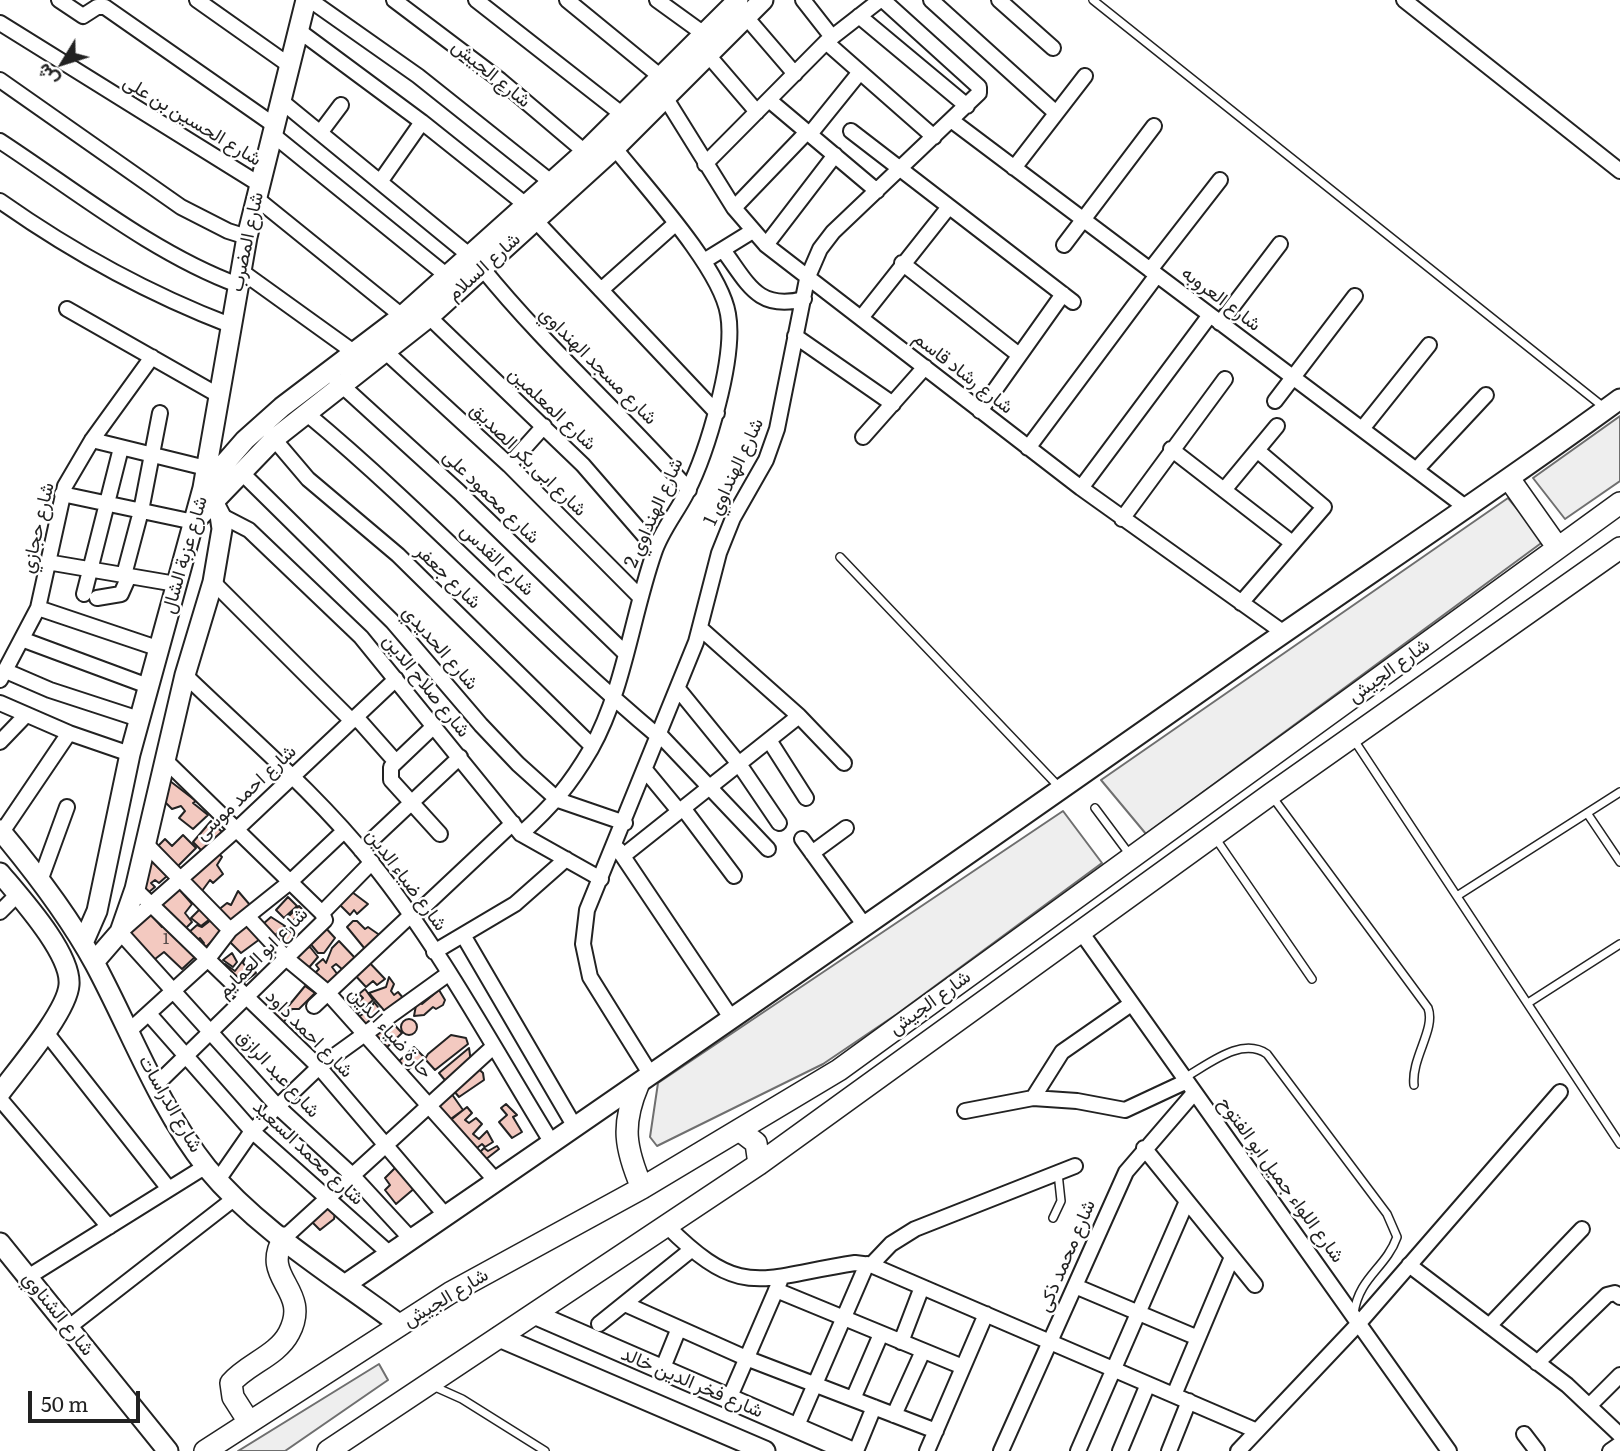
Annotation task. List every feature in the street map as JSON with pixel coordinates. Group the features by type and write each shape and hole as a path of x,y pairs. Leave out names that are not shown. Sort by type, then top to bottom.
{"main road":[{"path":"1510,480 1558,548"},
{"name":"شارع الجيش","path":"205,1451 450,1293 642,1188 839,1070 1620,503"},
{"name":"شارع الجيش","path":"328,1451 759,1164 1272,794 1620,548"},
{"path":"1255,767 1272,794"},
{"path":"642,1188 633,1164 626,1113 645,1080"},
{"path":"773,1109 778,1127 793,1140"},
{"path":"739,1130 756,1143 759,1164"},
{"path":"249,1422 233,1397 232,1384 287,1337 296,1319 294,1297 276,1265 276,1250 284,1238"}],"street":[{"path":"59,0 83,16 97,7 105,7 273,130 446,275"},
{"path":"197,0 289,65"},
{"path":"308,0 418,76 551,183"},
{"name":"شارع المضرب","path":"211,493 218,395 247,237 298,30 308,0"},
{"name":"شارع الجيش","path":"394,0 500,79 585,152"},
{"path":"476,0 624,115"},
{"path":"567,0 661,77"},
{"path":"657,0 704,34"},
{"name":"شارع السلام","path":"531,212 551,183 585,152 609,141 624,115 734,6 764,0"},
{"path":"803,0 829,40 860,72 934,137"},
{"path":"931,0 1056,113"},
{"path":"999,0 1054,48"},
{"path":"1408,1 1620,171"},
{"path":"705,164 829,40 870,5 967,106"},
{"name":"شارع الهنداوي 1","path":"645,1080 590,978 583,944 586,922 601,879 619,850 625,823 700,628 719,553 777,429 807,278 820,249 898,170 967,106 980,90 870,5"},
{"path":"734,6 795,74"},
{"name":"شارع السلام","path":"211,493 241,472 274,439 306,413 355,354 415,312 475,262 609,141 664,97 708,54 734,6"},
{"name":"شارع الحسين بن على","path":"0,23 258,191 415,312"},
{"path":"298,30 422,122 531,212 716,413"},
{"path":"708,54 757,112"},
{"path":"734,208 808,133 860,72"},
{"path":"1014,168 1085,76"},
{"path":"0,80 181,207 228,231 247,237"},
{"name":"شارع رشاد قاسم","path":"664,97 734,208 751,232 766,245 1122,519 1284,633"},
{"name":"شارع مسجد الهنداوي","path":"280,100 475,262 546,342 627,420 689,490"},
{"path":"769,100 877,191"},
{"path":"320,133 341,105"},
{"name":"شارع العروبه","path":"951,120 1468,509"},
{"path":"380,182 422,122"},
{"path":"1064,245 1154,126"},
{"path":"850,131 1068,298 1019,355 980,411"},
{"path":"0,141 170,251 215,276 239,278 355,354"},
{"name":"شارع الهنداوي 2","path":"314,1006 412,916 517,829 558,800 592,746 611,698 655,548 689,490 716,413 729,344 729,314 719,286 704,261 609,141"},
{"path":"766,245 835,155"},
{"path":"1028,447 1220,180"},
{"path":"0,201 94,261 196,312 230,325"},
{"path":"861,318 948,208"},
{"path":"601,290 675,224"},
{"path":"704,261 751,232"},
{"path":"1081,488 1215,319 1280,244"},
{"path":"723,250 762,298 785,304 804,299"},
{"name":"شارع السلام","path":"194,522 254,431 335,379 387,353 415,312 446,275 475,262"},
{"path":"902,263 1019,355"},
{"path":"1275,401 1354,296"},
{"path":"67,309 218,395"},
{"name":"شارع المعلمين","path":"415,312 544,426 602,486 655,548"},
{"path":"796,336 893,404"},
{"path":"1362,429 1429,345"},
{"name":"شارع ابى بكر الصديق","path":"387,353 509,465 640,597"},
{"name":"شارع حجازي","path":"3,676 24,640 38,608 62,494 92,440 152,357"},
{"path":"863,437 925,367"},
{"name":"شارع محمود على","path":"335,379 459,492 625,653"},
{"path":"1122,519 1225,379"},
{"path":"1416,470 1486,395"},
{"path":"346,1284 645,1080 1284,633 1510,480 1613,404"},
{"path":"121,448 90,569 90,596 121,594 153,456 160,413"},
{"name":"شارع القدس","path":"306,413 414,506 611,698 660,736 768,849"},
{"path":"509,465 544,426"},
{"path":"1224,490 1277,426"},
{"name":"شارع جعفر","path":"274,439 309,479 398,555 592,746"},
{"name":"شارع صلاح الدين","path":"92,440 153,456 211,493 361,637 517,829 601,879"},
{"path":"1171,450 1291,542"},
{"path":"1241,603 1291,542 1323,512 1321,502 1258,451"},
{"name":"شارع الحديدي","path":"241,472 392,621 481,725 558,800 625,823"},
{"name":"شارع عزبة الشال","path":"94,962 120,932 135,889 185,675 213,582 222,529 211,493"},
{"path":"62,494 194,522"},
{"name":"شارع عزبة الشال","path":"83,943 97,911 130,754 157,648 194,522"},
{"path":"47,562 176,584"},
{"path":"213,582 396,761"},
{"path":"38,608 157,648"},
{"path":"700,628 799,716 844,763"},
{"path":"24,640 148,686"},
{"name":"شارع ضياء الدين","path":"185,675 292,778 372,862 412,916 552,1143"},
{"path":"3,676 139,719"},
{"name":"شارع احمد موسى","path":"120,932 237,829 396,680"},
{"path":"678,688 739,764 779,823"},
{"path":"0,703 69,733 130,754"},
{"path":"0,742 26,715"},
{"path":"732,1019 619,850 681,810 799,716"},
{"path":"434,726 391,767 391,780 440,834"},
{"path":"1,831 69,733"},
{"path":"769,740 806,798"},
{"path":"361,850 460,757"},
{"name":"شارع ابو العمايم","path":"157,1084 323,923 322,913 164,759"},
{"path":"646,771 734,876"},
{"path":"40,881 67,807"},
{"path":"812,853 846,828"},
{"name":"شارع الدراسات","path":"1,831 83,943 176,1124 212,1173 235,1198 284,1238 400,1325"},
{"path":"129,1031 207,960 230,930 290,882 344,831"},
{"path":"802,839 865,926"},
{"path":"145,844 230,930"},
{"path":"434,952 515,904 566,859"},
{"path":"322,913 372,862"},
{"path":"0,873 18,894 68,970 67,999 0,1093"},
{"name":"شارع احمد داود","path":"135,889 319,1067 446,1216"},
{"path":"0,912 18,894"},
{"name":"حارة ضياء الدين","path":"247,917 287,959 328,993 497,1181"},
{"name":"شارع عبد الرازق","path":"120,932 278,1107 352,1175 411,1239"},
{"name":"شارع اللواء جميل ابو الفتوح","path":"1081,932 1449,1451"},
{"path":"463,934 575,1128"},
{"path":"28,1277 169,1189 212,1173 319,1067 448,974"},
{"path":"1033,1098 1062,1052 1131,1004"},
{"name":"شارع محمد السعيد","path":"149,1014 252,1131 390,1254"},
{"path":"45,1031 169,1189"},
{"path":"284,1238 493,1047"},
{"path":"965,1111 1033,1098 1077,1101 1125,1110 1187,1085"},
{"name":"شارع محمد ذكى","path":"1001,1451 1126,1172 1187,1085"},
{"path":"1239,1451 1357,1318 1409,1265 1560,1092"},
{"path":"0,1099 109,1227"},
{"path":"1144,1148 1255,1285"},
{"path":"796,1428 869,1264 891,1244 915,1229 1075,1166"},
{"path":"69,1327 235,1198"},
{"path":"1078,1451 1187,1201"},
{"path":"667,1226 691,1250 718,1270 738,1277 779,1284 844,1318 963,1367"},
{"path":"1489,1326 1581,1230"},
{"name":"شارع الشناوي","path":"0,1243 169,1451"},
{"path":"599,1324 691,1250"},
{"path":"1174,1395 1232,1257"},
{"path":"729,1399 779,1284 847,1264 869,1264 1257,1431"},
{"path":"1409,1265 1591,1404 1620,1435"},
{"path":"1076,1286 1198,1338"},
{"path":"901,1342 922,1287"},
{"path":"1537,1363 1607,1295 1615,1293 1620,1297"},
{"path":"625,1304 746,1358 936,1431"},
{"name":"شارع فخر الدين خالد","path":"534,1314 850,1451"},
{"path":"927,1451 986,1314"},
{"path":"662,1370 679,1328"},
{"path":"853,1399 881,1334"},
{"name":"شارع فخر الدين خالد","path":"499,1337 764,1451"},
{"path":"894,1415 923,1351"},
{"path":"1591,1404 1620,1375"},
{"path":"1120,1451 1148,1384"},
{"path":"1169,1451 1189,1401"},
{"path":"856,1451 874,1407"},
{"path":"1524,1434 1537,1451"},
{"path":"1610,1451 1620,1444"}],"lane":[{"path":"1093,0 1613,404"},
{"path":"840,557 1061,790"},
{"path":"1352,737 1620,1144"},
{"path":"1457,896 1620,792"},
{"path":"1272,794 1428,1008 1431,1024 1417,1057 1414,1085"},
{"path":"1096,808 1132,857"},
{"path":"1587,813 1620,862"},
{"path":"1214,836 1312,979"},
{"path":"1528,1003 1620,944"},
{"path":"1187,1085 1237,1049 1258,1048 1268,1054 1387,1214 1396,1229 1397,1237 1387,1256 1360,1288 1357,1318"},
{"path":"1053,1218 1061,1201 1058,1172"},
{"path":"429,1384 462,1399 545,1451"}],"shaded area":[{"path":"1620,416 1620,481 1565,519 1533,478"},
{"path":"1508,498 1544,541 1146,834 1101,780"},
{"path":"1063,811 1102,863 897,1014 823,1064 657,1146 650,1137 658,1083"},
{"path":"379,1364 388,1380 285,1451 238,1451"}],"building":[{"path":"170,781 196,801 193,803 208,815 193,829 179,818 185,811 181,806 172,809 164,801"},
{"path":"211,821 222,832 212,842 207,837 203,841 210,846 203,852 193,842"},
{"path":"183,835 196,848 174,870 155,849 165,839 172,846"},
{"path":"216,851 222,857 217,865 223,874 213,883 210,880 199,895 185,880"},
{"path":"145,855 167,876 159,883 155,880 151,883 155,887 144,896"},
{"path":"178,888 192,904 185,913 192,922 183,931 157,907"},
{"path":"348,889 368,904 357,914 354,910 350,915 337,902"},
{"path":"238,891 250,905 231,925 217,911 227,903 231,905"},
{"path":"288,897 297,906 284,918 276,910"},
{"path":"152,906 152,916 162,927 169,921 195,957 182,969 164,952 150,963 128,939 127,924 143,907"},
{"path":"299,906 303,910 290,924 286,919"},
{"path":"200,909 210,919 201,926 191,918"},
{"path":"271,917 285,926 271,939 263,924"},
{"path":"211,920 222,931 202,951 200,948 204,943 200,938 195,942 187,934 197,925 202,927"},
{"path":"353,921 381,936 365,949 347,927"},
{"path":"246,923 260,939 241,953 229,941"},
{"path":"323,925 335,938 324,953 318,953 309,942"},
{"path":"286,929 300,938 283,953 274,941"},
{"path":"339,941 356,959 343,970 336,964 332,967 338,975 326,986 314,974 319,969 316,965 323,959 326,963 332,948"},
{"path":"310,947 318,957 306,971 294,960 304,948"},
{"path":"232,953 237,962 233,967 223,960"},
{"path":"245,958 243,963 246,967 251,964 256,973 238,987 222,966 225,964 235,971"},
{"path":"367,960 385,979 377,985 373,981 366,987 353,973"},
{"path":"389,977 394,984 391,991 394,995 398,992 404,999 388,1015 369,993 386,987"},
{"path":"305,986 315,993 299,1009 292,1009 282,1025 272,1016 276,1005 280,1003 286,1009"},
{"path":"365,989 373,1000 354,1017 352,1015 357,1007 349,1014 345,1008 355,998 358,1002 363,998 359,994"},
{"path":"439,990 445,1000 443,1005 436,1009 433,1007 424,1015 414,1016 417,1000 422,1004"},
{"path":"374,1002 381,1011 362,1027 355,1019 371,1009"},
{"path":"388,1018 402,1033 384,1050 371,1037"},
{"path":"406,1019 412,1019 417,1027 415,1033 406,1035 401,1030 401,1024"},
{"path":"451,1035 466,1038 468,1044 435,1070 425,1059"},
{"path":"414,1047 424,1057 404,1073 396,1064"},
{"path":"469,1048 471,1062 483,1073 484,1080 459,1097 439,1073"},
{"path":"451,1093 463,1110 448,1121 435,1107"},
{"path":"506,1104 517,1115 513,1117 522,1132 512,1138 499,1122 507,1115 501,1108"},
{"path":"467,1107 472,1113 465,1120 469,1123 476,1118 482,1124 473,1134 479,1139 487,1131 493,1142 485,1147 482,1144 472,1152 447,1123"},
{"path":"497,1146 499,1149 481,1163 476,1156 484,1148 488,1151"},
{"path":"397,1166 416,1187 396,1204 385,1190 390,1185 385,1178"},
{"path":"330,1206 335,1213 334,1219 320,1230 310,1220"}]}
